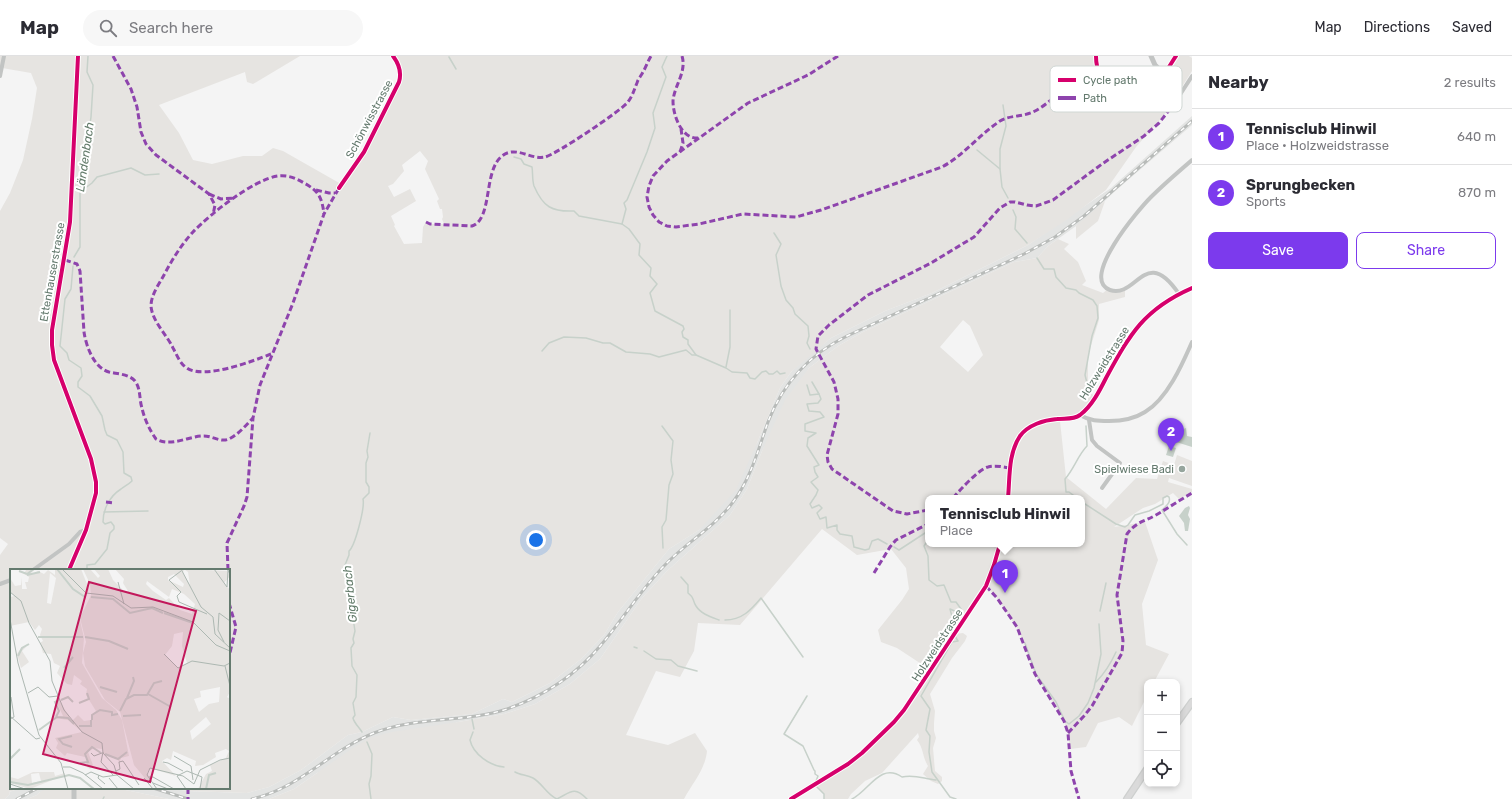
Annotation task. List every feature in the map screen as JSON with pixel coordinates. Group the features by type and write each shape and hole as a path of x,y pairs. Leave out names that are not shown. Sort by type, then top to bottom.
{"main road":[{"path":"1180,719 1192,702"},
{"path":"1127,799 1144,774"}],"street":[{"path":"0,76 4,56"},
{"name":"Ettenhauserstrasse","path":"69,569 86,530 96,493 95,473 54,360 52,345 52,330 70,222 78,56"},
{"name":"Schönwisstrasse","path":"339,188 364,152 399,82 399,65 393,56"},
{"path":"1096,56 1097,66"},
{"path":"1151,56 1156,66"},
{"path":"1169,66 1176,56"},
{"path":"1182,92 1192,76"},
{"path":"1179,294 1168,279 1156,273 1145,275 1123,289 1111,290 1104,285 1101,279 1101,272 1104,262 1114,244 1137,212 1158,190 1192,160"},
{"name":"Holzweidstrasse","path":"1008,495 1011,457 1016,443 1023,433 1032,426 1043,422 1072,418 1080,415 1098,393 1123,347 1135,329 1158,306 1192,288"},
{"path":"1080,415 1089,420 1118,421 1127,420 1145,412 1167,390 1185,359 1192,342"},
{"path":"1089,420 1092,440 1097,446 1120,463 1102,488"},
{"path":"34,569 69,544 80,532 86,530"},
{"name":"Holzweidstrasse","path":"793,799 848,764 862,753 904,710 986,586 999,547"},
{"path":"0,584 10,580"}],"shaded area":[{"path":"0,56 300,56 253,84 247,82 245,72 159,105 179,133 193,160 212,164 243,156 262,156 273,148 283,151 341,184 357,162 399,82 401,72 393,56 1096,56 1097,66 1050,66 1050,112 1166,112 1136,147 1106,190 1068,219 1028,245 932,293 885,311 831,338 791,372 780,388 736,490 699,530 669,549 618,612 604,635 581,659 550,683 512,702 503,699 472,714 411,720 393,717 362,732 348,735 301,770 269,787 247,793 187,791 177,789 230,789 230,569 10,569 10,789 18,789 9,792 10,794 5,799 0,799 0,555 8,544 0,538 0,211 10,193 23,160 37,88 31,73 2,68 0,76","holes":["420,151 428,161 425,169 439,199 437,201 440,209 442,209 442,219 444,224 430,224 426,222 423,227 422,243 404,244 394,226 395,225 391,216 416,201 410,189 394,197 388,186 393,184 404,171 402,165"]},
{"path":"1176,56 1189,56 1192,58 1192,71 1182,87 1182,66 1168,66"},
{"path":"1192,116 1192,125 1114,192 1086,219 1048,246 1037,258 1014,262 863,332 838,346 809,368 762,451 747,489 730,515 668,570 642,598 600,659 570,684 535,704 504,714 458,722 317,773 294,789 269,799 169,799 121,789 176,789 187,791 247,793 269,787 301,770 348,735 362,732 393,717 411,720 472,714 503,699 512,702 550,683 581,659 604,635 618,612 669,549 699,530 757,443 780,388 791,372 806,358 831,338 885,311 932,293 1028,245 1111,188"},
{"path":"1105,201 1098,221 1076,239 1076,226"},
{"path":"1058,239 1069,244 1064,249 1078,262 1086,281 1082,285 1103,293 1108,289 1125,288 1125,297 1099,304 1099,320 1088,355 1088,381 1095,402 1079,418 1060,421 1066,477 1106,509 1136,478 1157,479 1163,461 1174,465 1177,455 1192,461 1192,486 1169,478 1168,482 1192,489 1192,492 1179,499 1173,493 1155,504 1143,508 1114,527 1145,522 1158,560 1142,604 1146,645 1169,654 1156,679 1144,679 1144,702 1132,726 1119,717 1098,723 1086,747 1070,749 1068,733 1064,721 1035,674 1019,631 997,598 986,586 929,669 897,648 881,642 878,630 909,589 906,568 891,549 857,555 822,529 740,625 698,623 694,651 680,677 656,671 626,735 668,745 695,733 707,751 706,758 701,770 684,799 269,799 294,789 370,738 392,732 504,714 535,704 570,684 600,659 642,598 668,570 730,515 747,489 785,400 809,368 838,346 863,332 1014,262 1037,258 1048,246","holes":["963,320 970,326 983,355 968,372 940,347"]},
{"path":"1186,428 1187,436 1192,437 1192,447 1173,441 1176,432"},
{"path":"1169,446 1176,448 1173,457 1166,455"},
{"path":"1189,506 1190,508 1188,515 1190,519 1188,531 1185,531 1184,523 1179,516 1185,508"},
{"path":"963,633 967,636 965,641 952,658 930,694 935,711 934,731 936,738 933,748 935,771 942,777 942,781 938,784 931,781 923,774 928,766 921,746 917,740 919,737 918,733 882,773 865,781 851,794 848,799 824,799 824,794 819,789 817,783 848,764 894,722 955,634"},
{"path":"18,789 56,789 40,792 37,795 27,799 5,799 10,794 9,792"},
{"path":"45,789 121,789 169,799 27,799 37,795"}],"waterway":[{"name":"Ländenbach","path":"74,257 80,247 80,192 91,117 93,85 87,72 88,56"},
{"path":"622,224 626,209 624,203 627,200 647,152 655,128 653,113 666,77 662,67 667,56"},
{"path":"449,57 456,69"},
{"path":"1000,169 1000,149 1006,126 1003,105"},
{"path":"977,150 1000,169 1002,187 1008,198"},
{"path":"514,157 521,159 524,164 532,167 534,186 541,199 549,207 566,211 574,211 579,216 622,224 629,229 640,244 639,255 651,268 650,276 657,284 650,293 655,311 683,326 683,337 688,340 688,344 696,355 732,372 747,373 750,378 755,379 762,372 766,371 769,374 773,374 777,371 780,374 785,373"},
{"path":"80,192 97,177 131,168 145,175 159,174"},
{"path":"1013,210 1016,217 1015,229 1027,243"},
{"path":"774,233 781,244 776,255 781,286 786,300 793,308 795,314 808,326 809,336 807,343 810,349"},
{"path":"1037,258 1044,269 1054,269 1056,277 1066,288 1076,290 1093,300 1097,306 1098,318 1092,336 1085,375 1088,387 1087,398"},
{"name":"Ländenbach","path":"73,266 71,289 65,299 60,346 67,353 69,360 81,368 82,376 78,382 78,387 90,396 102,416 107,435 117,440 123,452 124,473 131,477 132,481 117,492 108,503 104,512 103,522 105,524 111,522 114,529 110,533 107,549 95,564 87,565 87,569"},
{"path":"726,367 730,347 730,310"},
{"path":"542,351 549,343 564,337 586,338 603,343 610,343 626,352 650,354 659,357 686,350 692,355 696,355"},
{"path":"812,382 819,394"},
{"path":"807,385 810,395 819,394 821,399 818,403 807,404 809,411 820,412 824,417 805,424 805,431 816,433 808,438 807,446 819,465 814,467 818,477 811,482 818,490 810,504 812,508 819,505 822,508 817,513 820,519 826,517 827,528 837,525 837,530 840,534 852,536 854,547 865,550 869,549 872,541 878,539 887,544"},
{"path":"662,426 673,441 671,460 673,474 669,485 666,520 662,527 663,548"},
{"path":"1073,495 1066,492 1065,479 1087,446 1086,426"},
{"name":"Gigerbach","path":"362,732 353,718 355,715 353,703 356,697 357,675 352,666 351,648 354,643 353,639 355,631 348,598 350,587 345,565 359,526 363,499 369,493 369,487 366,482 366,463 370,433"},
{"path":"1085,504 1116,524 1125,527 1135,515 1149,511 1163,504 1163,498 1167,496 1169,497 1169,503 1162,510 1177,534 1187,545"},
{"path":"104,512 148,511"},
{"path":"894,547 899,550 925,533"},
{"path":"925,544 924,546 928,556 929,580 937,586 944,585 951,602 956,602 961,609 957,612 950,609 953,620 949,624 951,630"},
{"path":"681,577 688,585 688,593 692,596 698,609 706,615 719,620"},
{"path":"1100,611 1106,583"},
{"path":"725,620 731,620 746,614 761,598 803,657"},
{"path":"1025,643 1036,674 1056,702 1065,721 1069,724 1079,716 1088,703 1094,688 1101,654 1099,624"},
{"path":"955,636 958,641 952,642 921,696 930,709 926,730 930,736 929,752 932,772 950,797 956,799"},
{"path":"644,651 656,659 671,660 678,666 697,671"},
{"path":"1096,682 1108,668 1116,652"},
{"path":"807,696 784,734 803,746 815,774 818,776 816,781"},
{"path":"472,719 474,729"},
{"path":"473,732 470,740 478,754 488,762 504,767"},
{"name":"Gigerbach","path":"367,742 372,754 369,784 371,799"},
{"path":"515,772 533,778 550,795 557,799 569,792 575,791 587,799"},
{"path":"852,799 875,779 887,773 894,773 902,777 915,776 936,780"},
{"path":"817,787 824,794 824,799"}],"railway":[{"path":"252,799 270,793 301,778 343,749 374,733 406,724 474,716 507,709 534,698 570,675 601,645 663,567 717,520 733,502 745,483 768,422 781,395 799,371 810,361 834,343 847,336 1024,254 1055,237 1084,216 1192,121"},
{"path":"17,799 36,789"},
{"path":"156,789 188,799"}],"marked path":[{"path":"113,56 131,89 137,107 141,132 146,144 156,155 209,194 215,205 213,215"},
{"path":"426,222 430,224 472,226 479,222 486,205 492,172 496,163 502,156 507,153 518,152 534,157 545,157 588,132 628,102 651,56"},
{"path":"682,56 683,68 674,95 673,107 677,120 683,131 693,138 699,138"},
{"path":"838,56 808,75 748,103 667,161 653,176 647,197 649,207 659,222 667,226 676,227 699,224 743,214 796,217 821,210 942,167 957,157 1000,121 1033,112 1050,100"},
{"path":"925,511 907,514 893,511 832,469 828,462 827,455 838,414 838,399 834,382 816,349 818,336 829,325 868,295 931,263 974,237 1000,208 1010,202 1036,206 1053,200 1102,164 1144,136 1159,123 1168,112"},
{"path":"680,152 683,143 681,129"},
{"path":"271,354 241,365 216,371 195,371 187,368 181,362 154,317 151,306 154,294 170,264 193,232 210,216 232,199 257,184 278,176 289,176 298,180 316,192 321,199 324,214"},
{"path":"228,569 227,543 247,497 253,418 260,385 293,303 324,214 339,188"},
{"path":"316,190 335,193"},
{"path":"209,194 221,199 234,198"},
{"path":"65,260 77,264 80,271 84,332 92,356 104,370 127,376 135,381 138,387 144,416 156,439 173,442 206,436 219,440 226,440 236,435 253,418"},
{"path":"956,495 970,480 988,467 999,466 1010,468"},
{"path":"1068,733 1092,706 1122,653 1123,641 1117,595 1127,534 1137,524 1156,515 1192,493"},
{"path":"106,502 114,503"},
{"path":"874,573 896,540 925,526"},
{"path":"986,586 997,598 1017,627 1035,674 1064,721 1068,733 1071,771 1079,799"},
{"path":"230,606 236,627 230,653"},
{"path":"188,789 188,799"}],"cycle path":[{"path":"69,569 86,530 96,493 96,482 91,459 54,360 52,345 52,330 70,222 78,56"},
{"path":"339,188 364,152 399,82 399,68 393,56"},
{"path":"1096,56 1097,66"},
{"path":"1169,66 1176,56"},
{"path":"1008,495 1011,458 1016,443 1023,432 1042,422 1075,418 1080,415 1095,398 1123,348 1140,324 1162,305 1192,288"},
{"path":"791,799 848,764 862,753 894,722 904,710 986,586 999,547"}],"place":[{"name":"Sprungbecken","path":"1171,451"},
{"name":"Spielwiese Badi","path":"1182,469"},
{"name":"Tennisclub Hinwil","path":"1005,593"}]}
